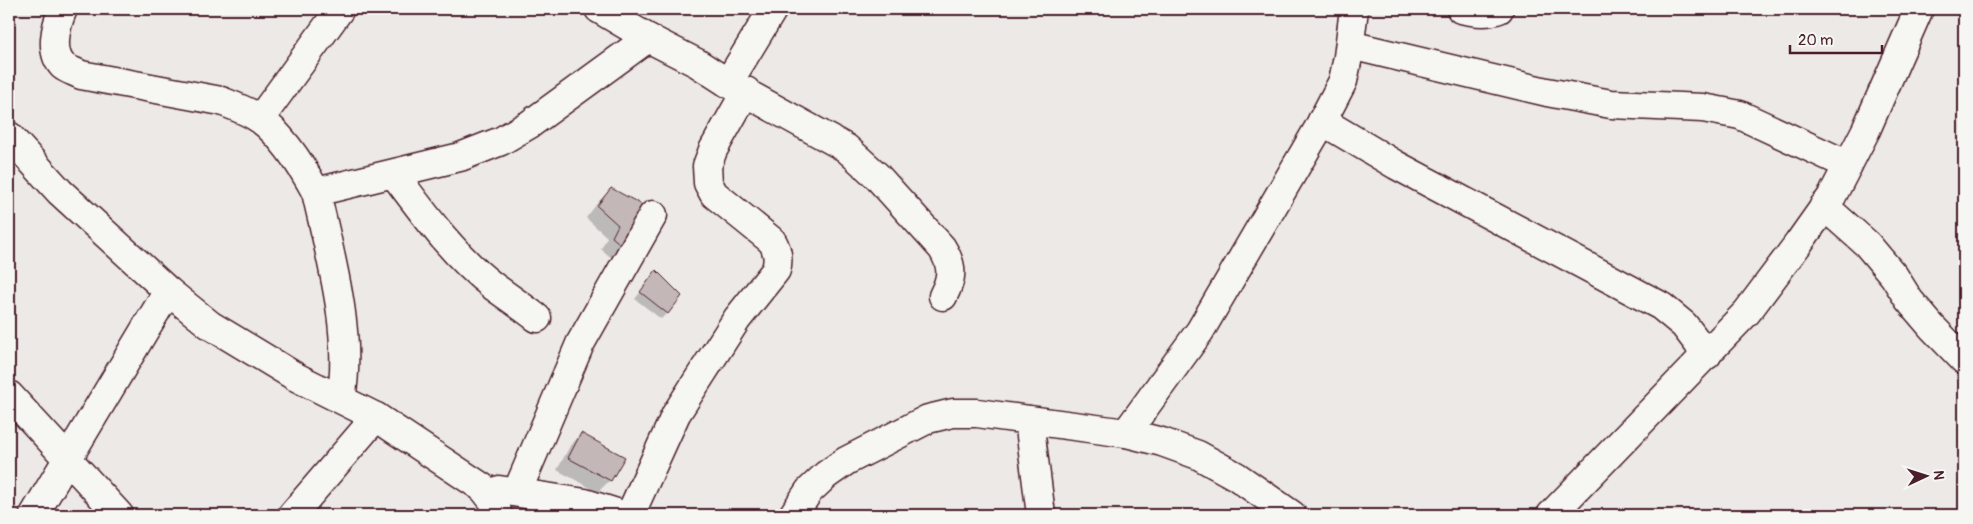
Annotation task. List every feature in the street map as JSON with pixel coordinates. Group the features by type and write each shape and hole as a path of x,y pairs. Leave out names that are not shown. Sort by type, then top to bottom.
{"street":[{"path":"63,9 54,44 56,57 64,67 81,75 221,101 260,119 282,141 302,166 316,192 344,335 344,382 341,398"},
{"path":"260,119 340,9"},
{"path":"599,9 846,148 876,175 942,248 948,258 951,269 951,278 943,296"},
{"path":"630,515 676,414 737,319 776,270 779,260 777,249 772,241 714,194 708,183 707,166 737,87 773,9"},
{"path":"1126,433 1200,331 1322,121 1343,81 1354,9"},
{"path":"1461,9 1472,12 1499,9"},
{"path":"1551,515 1747,312 1798,244 1832,196 1848,165 1866,130 1919,9"},
{"path":"316,192 460,157 501,141 530,124 648,38"},
{"path":"1350,45 1547,92 1601,102 1660,107 1703,108 1740,115 1848,165"},
{"path":"1322,121 1413,174 1661,306 1684,325 1707,355"},
{"path":"9,136 60,192 168,291 210,325 296,377 376,417 483,488 494,502 498,515"},
{"path":"394,174 456,252 492,286 537,318"},
{"path":"1824,206 1867,244 1894,276 1908,300 1964,360"},
{"path":"516,492 580,344 653,215"},
{"path":"34,515 168,291"},
{"path":"9,395 119,515"},
{"path":"794,515 810,491 839,466 928,418 953,413 969,413 1126,433 1162,442 1198,455 1236,476 1292,515"},
{"path":"292,515 376,417"},
{"path":"1029,420 1042,515"},
{"path":"483,488 585,503 623,515"}],"building":[{"path":"611,188 650,209 626,249 612,237 618,225 597,206"},
{"path":"656,270 682,296 668,314 640,292"},
{"path":"581,433 625,457 611,481 568,458"}]}
